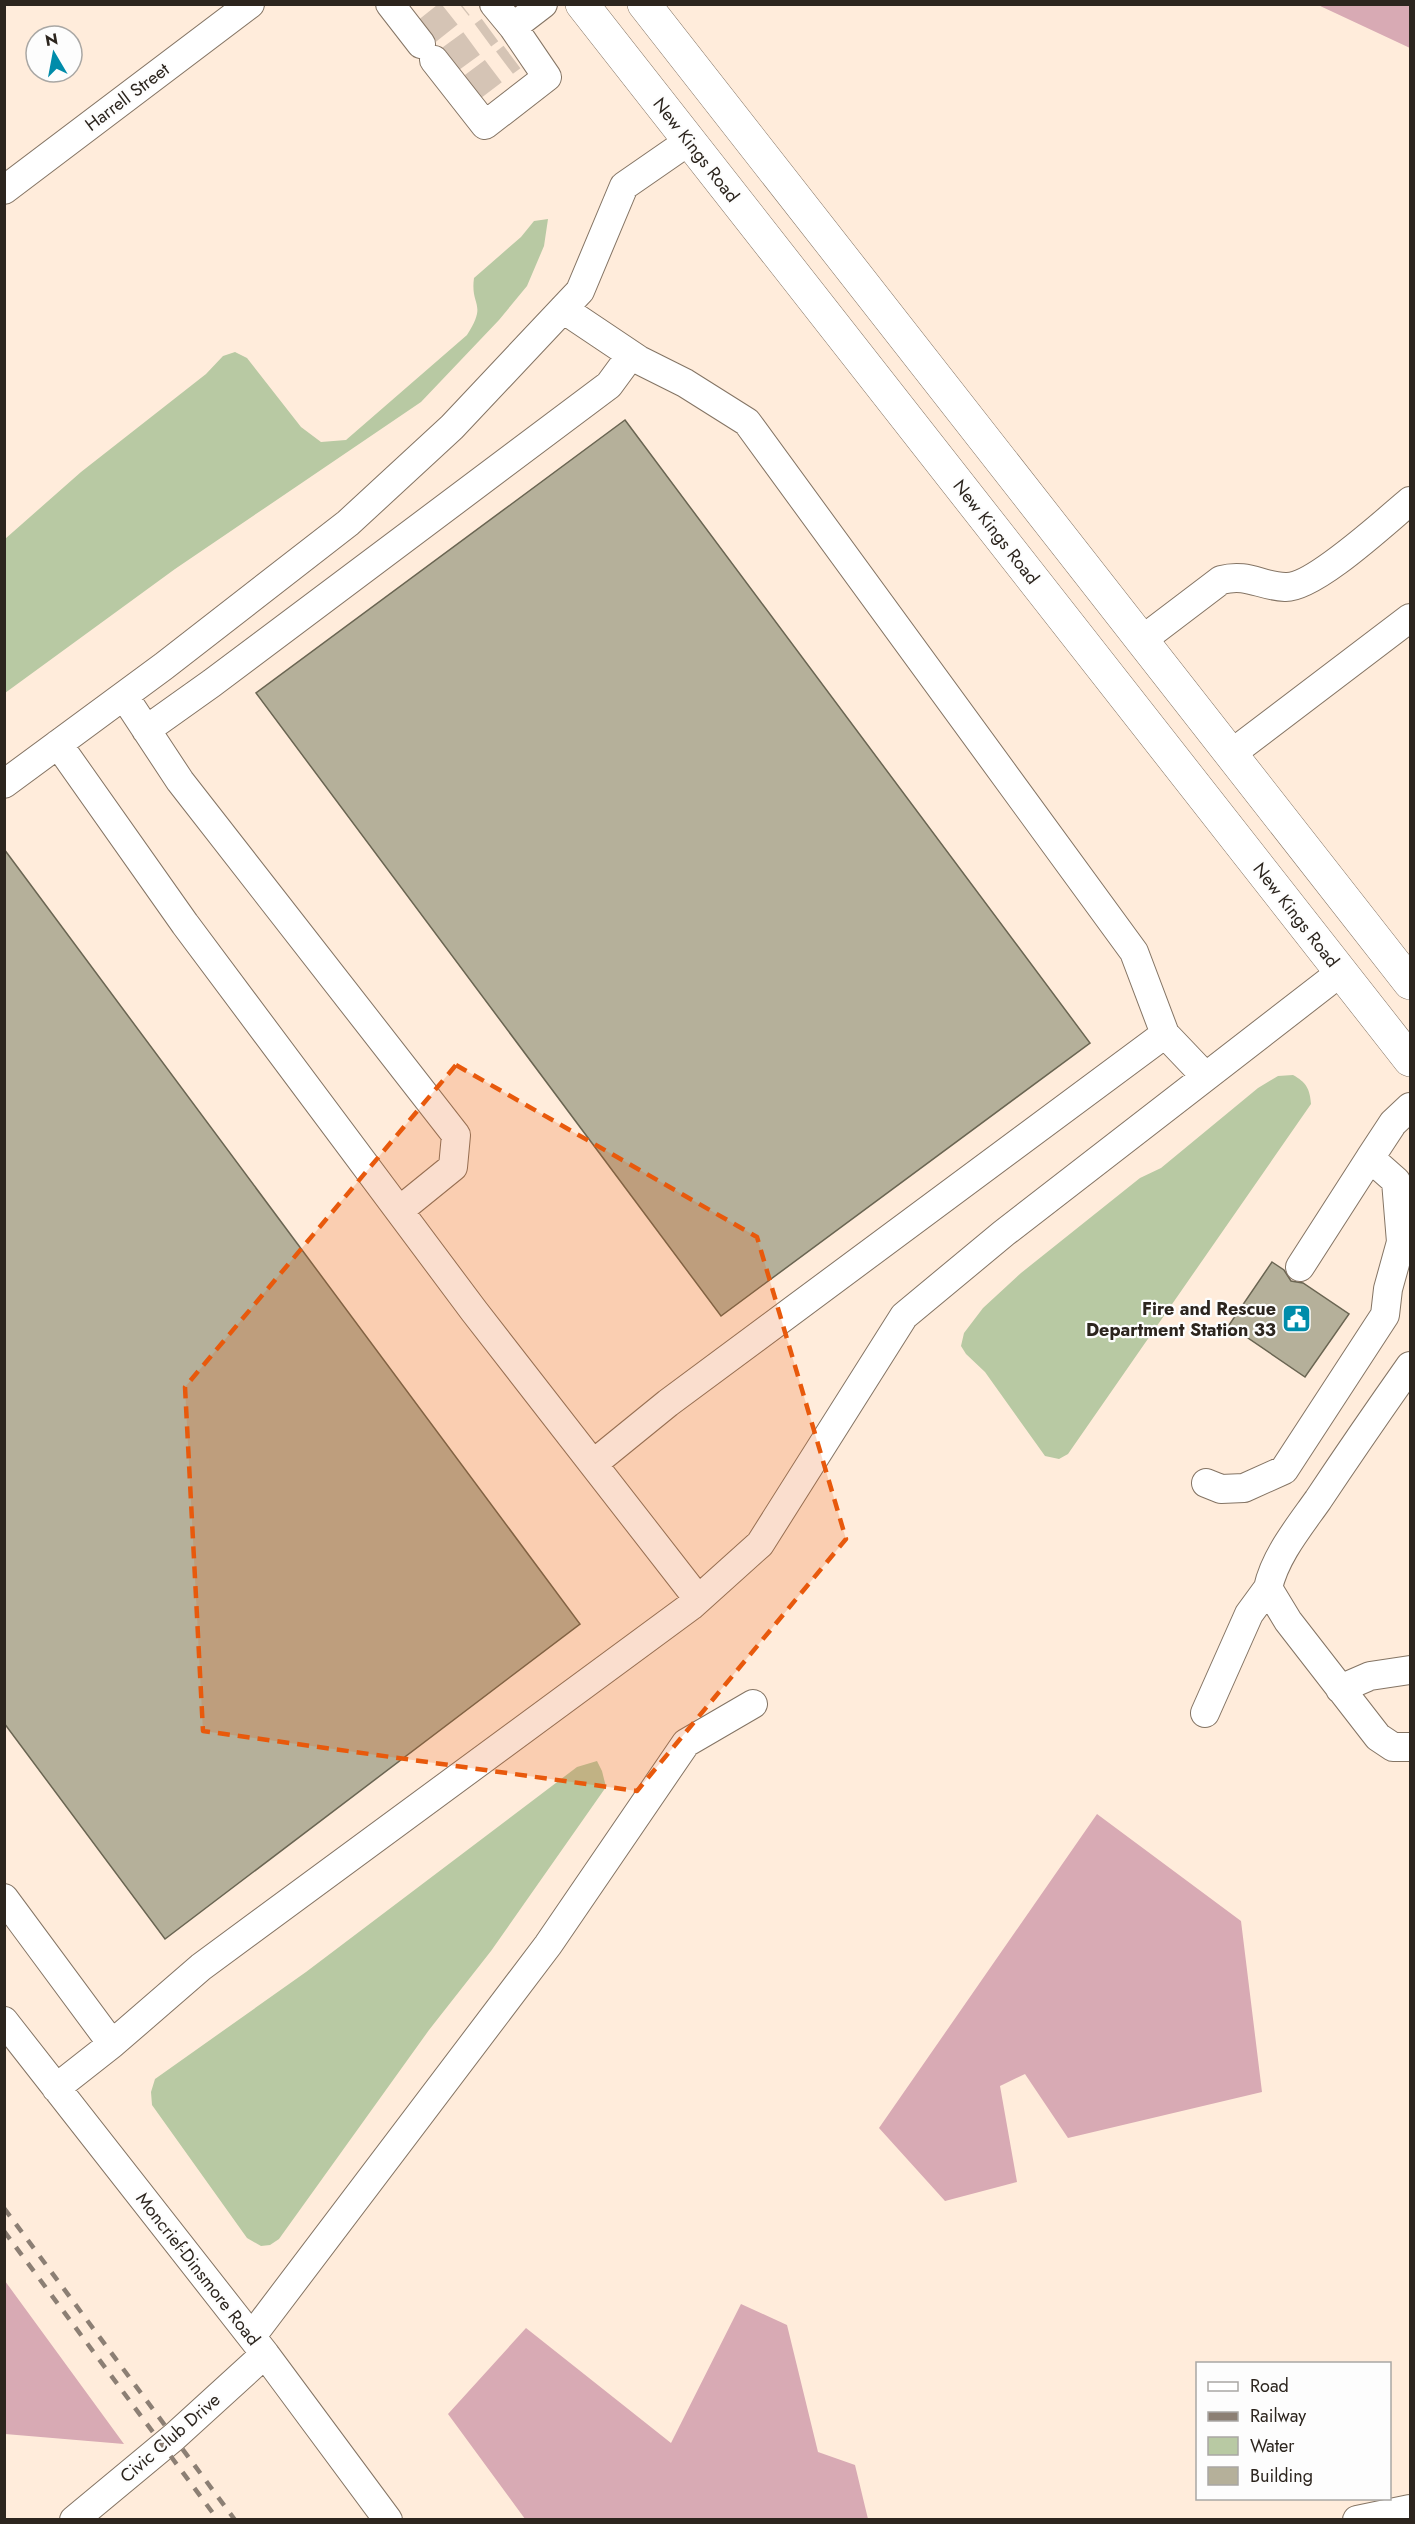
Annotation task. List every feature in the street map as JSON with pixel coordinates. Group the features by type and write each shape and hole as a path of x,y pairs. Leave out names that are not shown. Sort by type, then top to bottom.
{"highway":[{"name":"New Kings Road","path":"582,4 1410,1060"},
{"path":"644,4 1410,983"},
{"path":"689,141 707,138 724,142 774,172"}],"street":[{"name":"Harrell Street","path":"4,190 250,4"},
{"path":"396,7 466,92 485,125 547,77 507,31 543,4"},
{"path":"4,784 124,696 348,523 452,427 580,291 624,186 689,141"},
{"path":"563,309 631,354 747,422 1134,952 1165,1034 1205,1076"},
{"path":"146,730 606,387 631,354"},
{"path":"1142,640 1221,580 1236,576 1286,588 1317,577 1410,501"},
{"path":"1231,754 1410,618"},
{"path":"124,696 180,781 456,1135 453,1167 400,1210"},
{"path":"58,744 185,924 593,1464 698,1599"},
{"path":"56,2088 112,2044 201,1967 698,1599 760,1544 904,1316 1004,1233 1341,972"},
{"path":"593,1464 668,1403 1165,1034"},
{"path":"1300,1267 1393,1123 1410,1107"},
{"path":"1206,1483 1221,1490 1244,1488 1284,1470 1384,1315 1388,1289 1401,1242 1395,1181 1370,1158"},
{"path":"1205,1713 1249,1614 1268,1588 1271,1572 1364,1429 1410,1366"},
{"path":"1268,1588 1288,1621 1378,1737 1393,1747 1410,1747"},
{"path":"1340,1689 1370,1676 1410,1670"},
{"name":"Civic Club Drive","path":"74,2520 174,2437 258,2345 548,1945 686,1743 753,1704"},
{"path":"4,1898 112,2044"},
{"name":"Moncrief-Dinsmore Road","path":"4,2021 258,2345 388,2520"},
{"path":"1357,2520 1410,2509"}],"highlighted area":[{"path":"456,1065 757,1237 846,1539 637,1791 203,1731 185,1387"}],"shaded area":[{"path":"1318,5 1410,5 1410,48"},
{"path":"1097,1814 1241,1921 1262,2092 1068,2138 1025,2074 1000,2086 1017,2182 945,2201 879,2128"},
{"path":"5,2281 124,2444 5,2434"},
{"path":"741,2304 787,2325 818,2452 855,2465 868,2519 525,2519 448,2414 526,2328 671,2443"}],"water":[{"path":"548,219 544,246 527,286 499,320 421,402 175,569 5,693 5,539 81,472 206,374 223,356 235,352 247,358 301,427 321,442 346,440 467,335 477,310 473,287 474,278 521,237 534,221"},
{"path":"1293,1075 1306,1086 1311,1104 1068,1454 1059,1459 1045,1456 985,1372 966,1354 961,1346 964,1333 983,1308 1021,1273 1140,1178 1161,1168 1258,1088 1278,1076"},
{"path":"597,1761 606,1787 491,1951 429,2030 279,2239 270,2245 261,2246 247,2238 152,2105 151,2092 155,2079 306,1972 577,1767"}],"building":[{"path":"625,420 1090,1043 721,1316 256,693"},
{"path":"4,849 580,1624 165,1939 4,1723"},
{"path":"1272,1262 1284,1270 1291,1281 1303,1283 1349,1314 1305,1377 1229,1325"}],"tunnel":[{"path":"427,31 461,4"},
{"path":"449,60 490,30"},
{"path":"471,88 512,57"}],"railway":[{"path":"4,2208 235,2520"},
{"path":"4,2231 218,2520"}],"place":[{"name":"Fire and Rescue Department Station 33","path":"1297,1319"}]}
